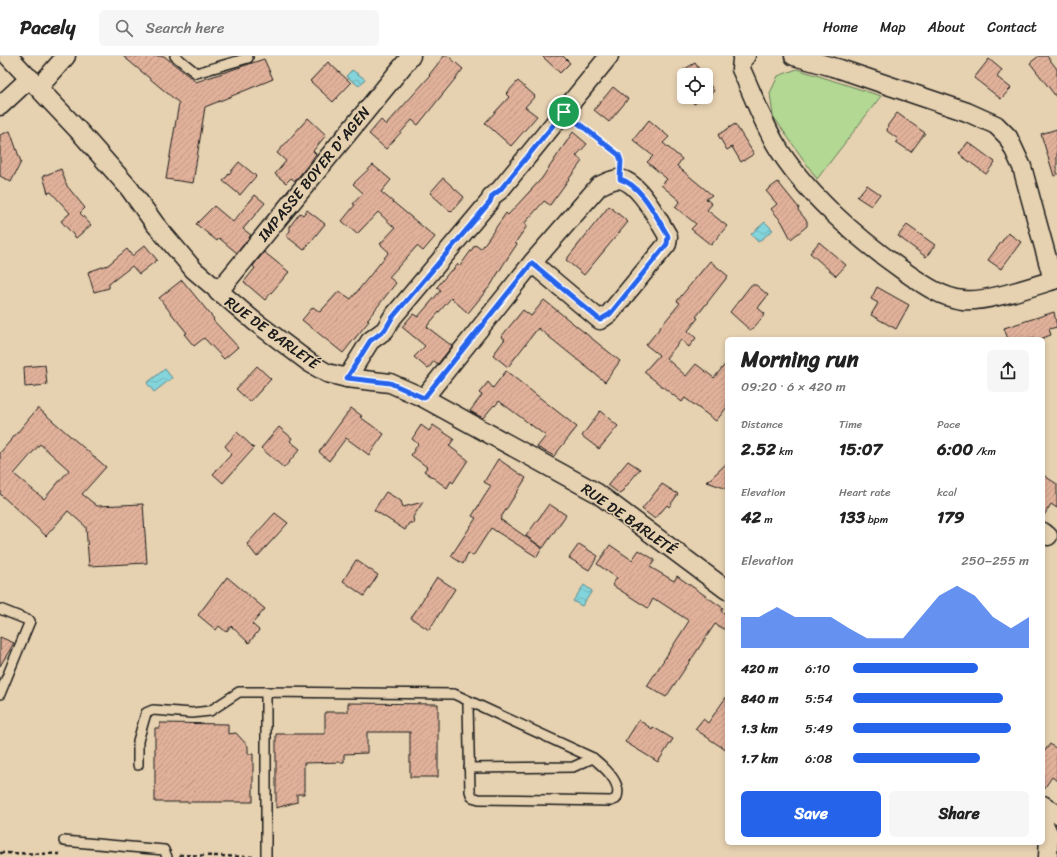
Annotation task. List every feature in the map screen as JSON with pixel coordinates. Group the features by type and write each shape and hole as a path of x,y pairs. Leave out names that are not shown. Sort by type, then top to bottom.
{"street":[{"name":"RUE DE BARLETÉ","path":"8,56 35,82 129,188 155,224 194,270 218,292 310,363 327,373 347,378 390,383 424,398 597,493 725,589"},
{"path":"0,106 35,82 66,56"},
{"name":"IMPASSE BOYER D'AGEN","path":"218,292 411,56"},
{"path":"347,378 370,341 385,330 392,318 490,202 492,196 500,190 609,56"},
{"path":"746,56 742,60 741,68 775,143 795,171 845,225 870,247 931,290 962,300 980,300 1055,280 1022,167 1008,138 996,125 967,112 840,69 794,56"},
{"path":"424,398 532,263 599,186 611,180 620,179 630,183 640,192 668,236 667,244 610,314 600,320 532,263"},
{"path":"1045,806 1057,814"},
{"path":"1045,826 1049,835 1048,857"}],"lane":[{"path":"175,56 196,73 248,58"},
{"path":"0,609 30,621 0,694"},
{"path":"138,765 138,741 146,713 153,710 192,712 210,711 239,692 454,694 593,758 602,765 618,788 616,799 611,801 478,799 472,797 470,790 469,768 469,701"},
{"path":"266,692 266,857"},
{"path":"469,768 573,767 593,758"},
{"path":"1045,801 1057,804"},
{"path":"64,842 164,850 167,857"}],"path":[{"path":"564,112 619,155 621,161 620,179"}],"green space":[{"path":"797,69 881,96 817,179 773,116 770,93 778,76"}],"water":[{"path":"352,70 365,79 359,86 346,76"},
{"path":"765,222 773,230 758,242 751,234"},
{"path":"165,369 172,378 154,392 147,383"},
{"path":"584,585 592,591 582,606 573,601"}],"building":[{"path":"123,56 164,56 196,82 264,59 273,79 205,107 193,183 166,179 179,103"},
{"path":"444,56 448,56 463,69 418,125 412,120 386,149 369,134 381,120 386,125 430,76 429,75"},
{"path":"542,56 563,56 570,63 560,73"},
{"path":"1039,56 1047,56 1057,69 1057,98 1030,63"},
{"path":"989,59 1002,70 997,77 1011,88 1001,99 974,78"},
{"path":"328,62 351,83 333,102 310,81"},
{"path":"695,63 698,68 686,68"},
{"path":"518,81 535,96 525,107 537,116 511,146 485,123 509,97 506,94"},
{"path":"613,87 628,99 609,122 594,110"},
{"path":"897,113 925,133 911,152 896,142 898,139 887,131 888,125"},
{"path":"308,118 326,135 313,151 316,154 312,160 295,181 291,178 286,183 275,174 286,161 277,153"},
{"path":"649,120 669,137 663,143 682,159 677,166 712,195 706,199 712,204 707,210 727,226 711,245 691,229 696,224 675,207 680,201 661,185 667,179 647,162 653,156 633,140"},
{"path":"735,124 754,154 741,162 732,147 727,150 718,135"},
{"path":"1057,129 1057,175 1054,176 1041,134"},
{"path":"10,131 21,162 11,182 0,176 0,135"},
{"path":"573,132 587,144 576,156 582,161 550,205 544,201 524,224 527,226 515,243 517,244 491,285 468,313 451,298 428,325 427,327 452,346 438,364 434,361 428,369 414,357 425,346 402,327 413,314 418,317 441,290 437,287 451,270 452,271 458,264 460,266 475,245 481,249 506,213 508,215 542,178"},
{"path":"968,142 995,162 986,174 959,154"},
{"path":"239,162 256,176 240,195 223,181"},
{"path":"373,165 391,180 381,192 435,237 423,251 417,246 389,277 396,283 367,320 369,321 343,353 302,320 313,307 320,312 339,291 351,299 389,252 380,244 395,228 378,212 357,234 342,221 355,205 353,204 363,193 353,184"},
{"path":"61,169 67,186 85,208 80,213 91,225 76,238 61,221 70,213 51,192 48,193 43,176"},
{"path":"443,178 464,197 451,212 430,193"},
{"path":"778,182 799,208 798,210 807,221 807,226 791,239 782,222 771,209 777,204 766,191"},
{"path":"867,185 880,194 871,206 857,197"},
{"path":"255,195 265,203 243,229 251,235 237,253 219,238 217,241 196,224 214,206 233,222"},
{"path":"609,206 628,222 584,275 566,260"},
{"path":"307,210 325,224 304,250 286,236 290,231 290,226 300,213 303,215"},
{"path":"907,225 935,245 926,257 898,236"},
{"path":"1008,233 1021,242 1001,269 988,260"},
{"path":"819,242 846,265 836,276 810,253"},
{"path":"145,245 157,260 139,274 132,266 109,284 109,288 94,292 88,272 108,265 127,249 132,256"},
{"path":"264,252 289,272 265,300 244,282 255,268 253,266"},
{"path":"710,261 728,276 696,317 698,318 688,331 696,338 689,347 681,340 666,358 686,376 696,364 714,378 725,364 725,410 716,421 685,398 682,402 644,372 659,355 646,345 680,303 677,301"},
{"path":"182,280 214,319 213,320 238,347 224,359 204,338 194,346 184,334 187,333 159,298"},
{"path":"751,285 756,285 768,295 758,308 765,314 751,331 730,312"},
{"path":"877,287 909,305 896,329 871,315 878,303 871,299"},
{"path":"544,300 620,361 605,382 538,328 508,367 493,355 505,339 501,337 523,310 531,316"},
{"path":"1054,312 1057,327 1049,329 1051,335 1045,337 1007,337 1004,328"},
{"path":"45,365 47,385 25,387 24,367"},
{"path":"257,366 271,379 250,402 236,389"},
{"path":"506,371 577,427 554,456 537,447 546,436 499,401 483,418 470,411 482,395 479,393 488,382 493,388"},
{"path":"38,408 106,467 82,494 97,506 143,504 147,563 89,566 86,527 68,511 46,536 0,494 0,453","holes":["40,444 69,470 44,499 14,474"]},
{"path":"351,408 362,416 360,417 384,434 369,455 346,438 329,461 319,452"},
{"path":"600,411 618,426 599,449 582,436"},
{"path":"421,425 429,431 433,425 454,439 449,446 468,460 453,483 451,481 447,488 424,471 427,467 411,455 418,444 412,439"},
{"path":"279,427 292,438 290,441 300,449 284,468 261,448"},
{"path":"237,432 254,448 223,483 213,474 230,456 231,453 225,446"},
{"path":"498,459 526,478 500,519 542,548 537,557 491,528 473,556 468,553 463,564 451,556 476,518 472,516 491,486 484,482"},
{"path":"628,461 640,469 620,494 608,485"},
{"path":"725,465 725,488 707,482"},
{"path":"1045,476 1057,484 1057,508 1051,504 1045,514"},
{"path":"662,484 678,494 669,507 667,505 655,519 642,509"},
{"path":"386,492 401,501 403,507 423,502 413,517 414,523 409,523 405,530 374,510"},
{"path":"549,504 566,515 543,548 526,536"},
{"path":"275,513 288,523 257,557 247,544"},
{"path":"579,544 598,556 589,570 569,558"},
{"path":"610,545 632,560 639,550 655,560 650,567 674,581 677,576 723,608 721,611 725,614 725,630 715,624 666,697 647,686 689,621 657,600 656,601 653,599 648,608 612,585 617,578 597,564"},
{"path":"356,560 378,575 364,596 343,581"},
{"path":"227,577 265,609 252,624 259,630 249,643 231,626 226,632 219,626 216,630 198,615"},
{"path":"437,577 455,589 429,630 411,618"},
{"path":"0,637 14,643 0,666"},
{"path":"725,699 725,750 695,729 703,719 708,723"},
{"path":"348,703 438,704 438,777 410,777 410,732 367,732 367,753 344,754 344,762 304,763 304,794 297,794 297,802 276,808 276,734 325,734 325,712 348,712"},
{"path":"639,720 652,729 653,727 673,739 658,762 625,742"},
{"path":"160,723 228,724 228,734 236,733 248,746 248,754 253,754 253,802 155,802 155,728 160,728"},
{"path":"1050,744 1057,749 1057,781 1052,777 1045,787 1045,750"}],"route":[{"path":"564,112 619,155 621,161 620,179 630,183 640,192 668,236 667,244 610,314 600,320 532,263 424,398 400,386 390,383 376,380 347,378 370,341 385,330 392,318 490,202 492,196 500,190 564,112"}]}
